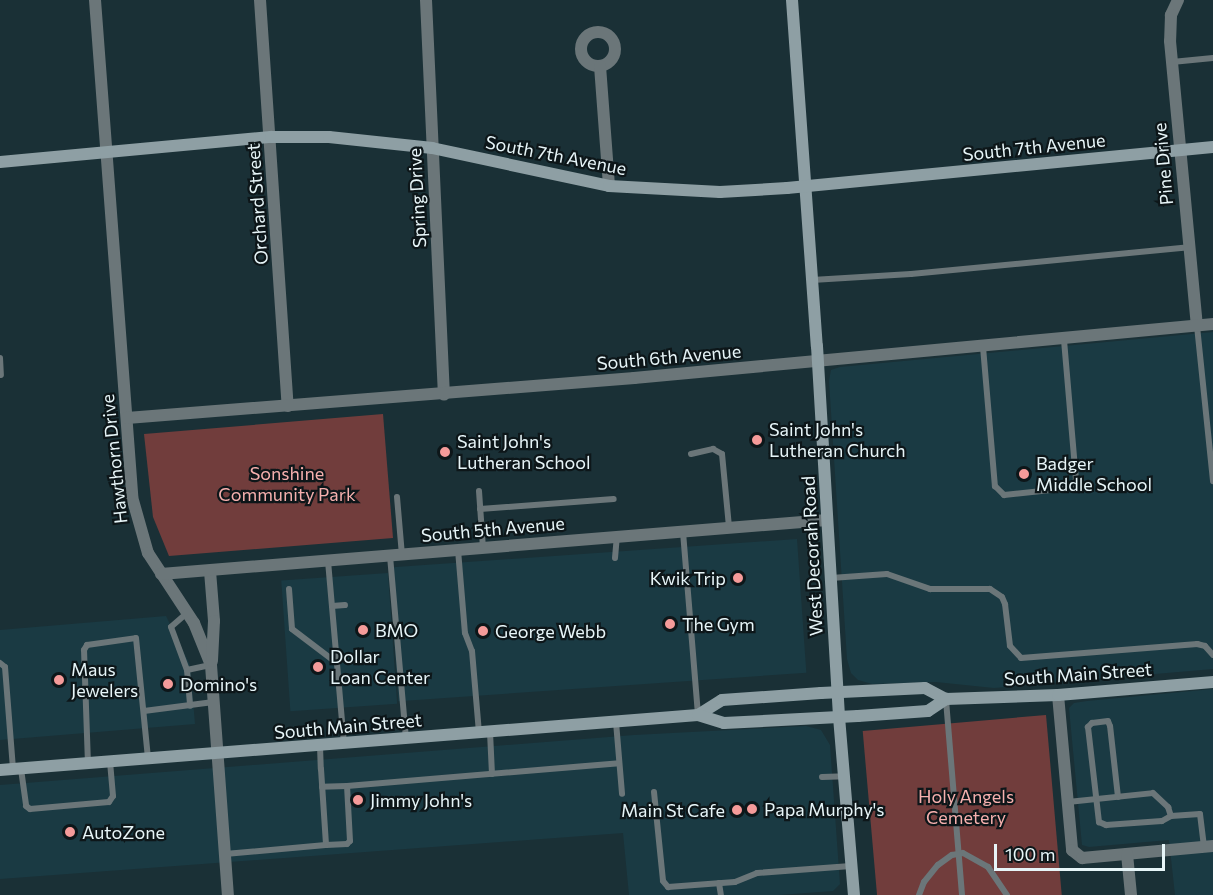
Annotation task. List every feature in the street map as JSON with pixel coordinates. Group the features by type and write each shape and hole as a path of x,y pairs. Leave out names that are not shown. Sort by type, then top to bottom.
{"street":[{"name":"Hawthorn Drive","path":"95,0 132,497 136,520 148,553 205,643 211,665 228,895"},
{"name":"Orchard Street","path":"260,0 288,406"},
{"name":"Spring Drive","path":"426,0 444,395"},
{"name":"West Decorah Road","path":"792,0 813,280 837,692 854,895"},
{"name":"Pine Drive","path":"1178,0 1171,15 1172,62 1197,326"},
{"path":"600,66 609,186"},
{"name":"South 7th Avenue","path":"0,162 271,137 329,137 432,148 609,186 720,192 806,186 1213,147"},
{"name":"South 6th Avenue","path":"127,418 444,395 818,363 1213,324"},
{"name":"South 5th Avenue","path":"161,574 827,520"},
{"path":"210,571 214,621 211,665"},
{"name":"South Main Street","path":"698,715 722,700 837,692 925,688 946,699 1058,695 1213,682"},
{"path":"1058,695 1072,850 1082,858 1208,846"},
{"name":"South Main Street","path":"11,770 698,715 724,723 928,711 946,699"},
{"path":"1127,854 1131,895"}],"lane":[{"path":"1172,62 1213,58"},
{"path":"813,280 923,273 1189,247"},
{"path":"1197,326 1213,481"},
{"path":"983,347 994,486 1004,495 1070,488 1076,480 1065,339"},
{"path":"0,358 2,375"},
{"path":"691,454 713,449 722,454 729,528"},
{"path":"478,491 483,548"},
{"path":"397,497 396,556 406,739"},
{"path":"480,509 614,499"},
{"path":"683,532 698,715"},
{"path":"615,558 617,537"},
{"path":"458,550 465,633 472,651 492,774"},
{"path":"328,561 344,744"},
{"path":"831,578 875,574 895,576 930,589 983,588 996,592 1005,604 1010,646 1021,658 1197,644 1205,646 1213,655"},
{"path":"289,589 292,629 337,663"},
{"path":"332,606 345,605"},
{"path":"187,612 171,627 187,670 190,706"},
{"path":"88,764 84,650 87,645 136,638 148,760"},
{"path":"0,663 5,667 11,770 26,806 30,809 109,802 113,796 110,763"},
{"path":"187,670 211,665"},
{"path":"946,699 962,895"},
{"path":"144,711 214,702"},
{"path":"1118,797 1110,726 1108,721 1092,723 1088,727 1099,822 1106,825 1162,821 1171,816 1200,814 1208,846"},
{"path":"616,722 622,794"},
{"path":"320,746 326,845"},
{"path":"322,787 619,763"},
{"path":"822,777 845,776"},
{"path":"224,854 347,844 351,841 347,786"},
{"path":"654,792 663,881 668,887 669,895"},
{"path":"1068,802 1153,793 1168,807 1171,816"},
{"path":"919,895 924,882 938,865 952,855 958,854 968,854 988,867 1007,895"},
{"path":"668,887 735,882 757,873 852,866"},
{"path":"719,883 721,895"}],"shaded area":[{"name":"Badger Middle School","path":"1213,332 1213,669 994,688 936,682 872,684 858,680 851,673 847,659 829,381 831,370 840,367"},
{"path":"797,539 806,673 398,701 389,568"},
{"path":"388,573 397,704 290,711 281,580"},
{"path":"166,616 190,665 195,724 0,740 0,630"},
{"path":"1213,689 1213,895 1175,895 1169,840 1089,847 1082,845 1069,708 1074,703 1087,701"},
{"path":"806,726 821,730 830,745 840,884 833,891 779,895 629,895 623,833 0,879 0,785 634,735"}],"green space":[{"name":"Sonshine Community Park","path":"383,414 393,538 169,556 153,517 144,434"},
{"name":"Holy Angels Cemetery","path":"1046,715 1062,895 877,895 863,731"}],"place":[{"name":"Saint John's Lutheran Church","path":"757,440"},
{"name":"Saint John's Lutheran School","path":"445,452"},
{"name":"Badger Middle School","path":"1024,474"},
{"name":"Kwik Trip","path":"738,578"},
{"name":"The Gym","path":"670,624"},
{"name":"BMO","path":"363,630"},
{"name":"George Webb","path":"483,631"},
{"name":"Dollar Loan Center","path":"318,667"},
{"name":"Maus Jewelers","path":"59,680"},
{"name":"Domino's","path":"168,684"},
{"name":"Jimmy John's","path":"358,800"},
{"name":"Papa Murphy's","path":"752,809"},
{"name":"Main St Cafe","path":"737,810"},
{"name":"AutoZone","path":"70,832"}]}
